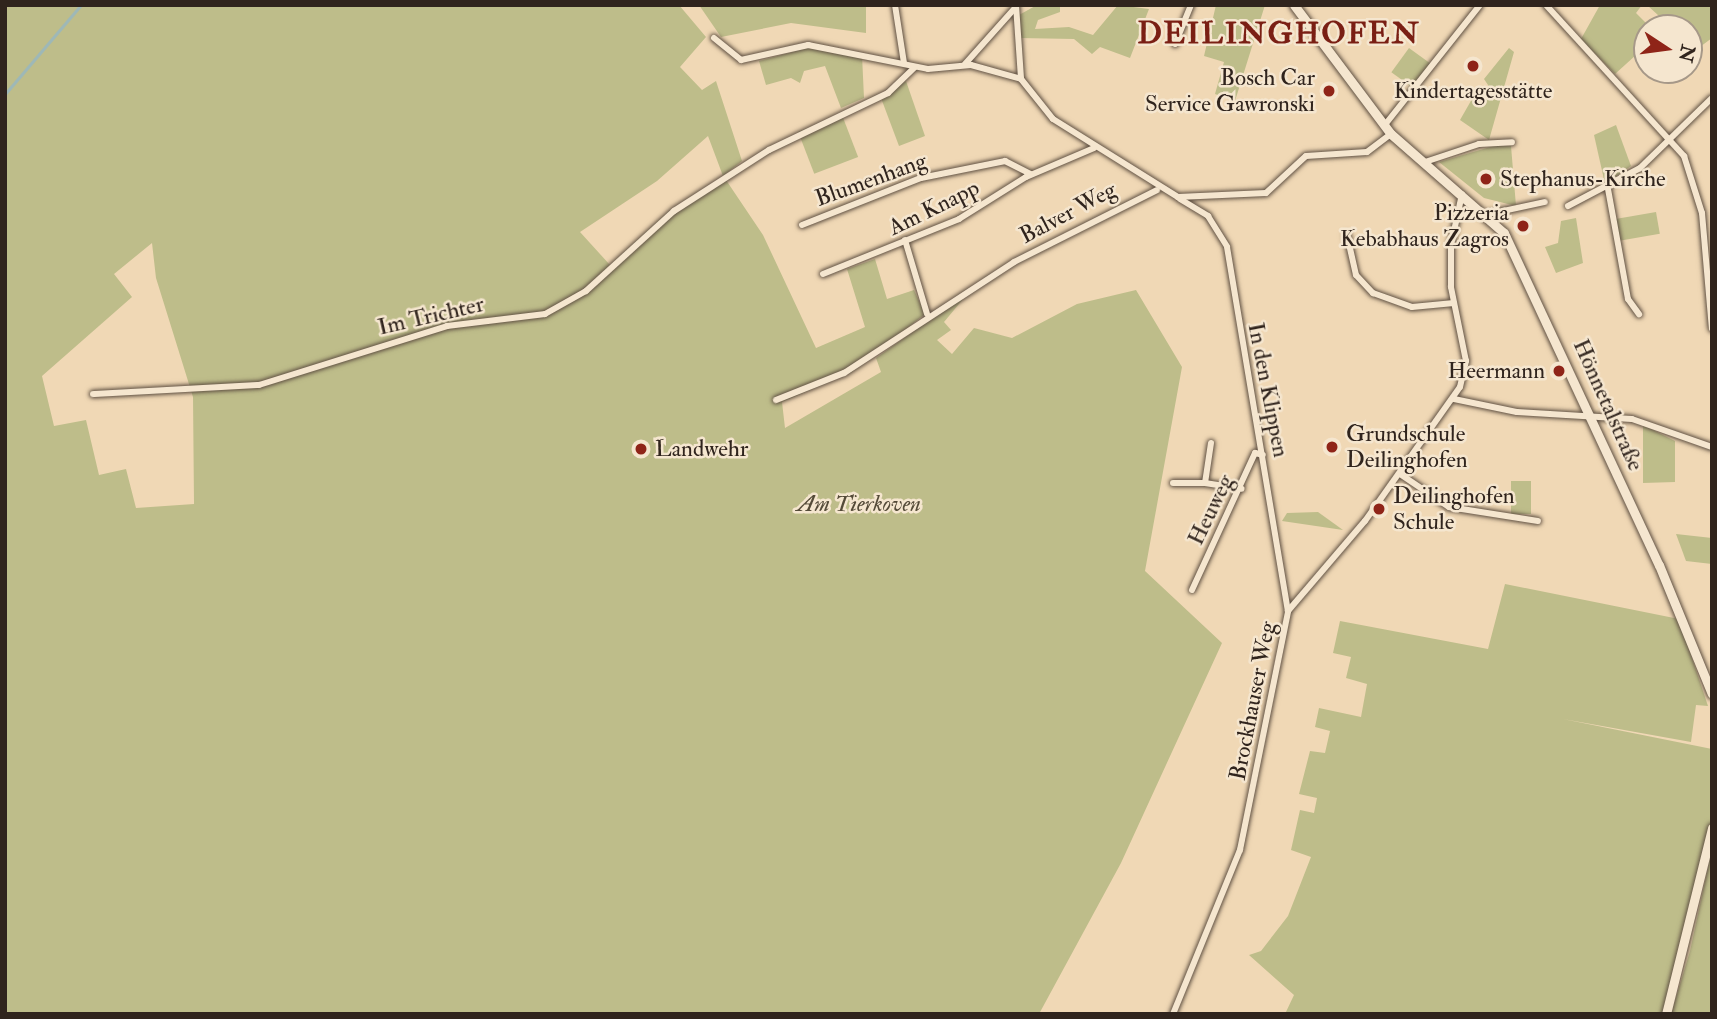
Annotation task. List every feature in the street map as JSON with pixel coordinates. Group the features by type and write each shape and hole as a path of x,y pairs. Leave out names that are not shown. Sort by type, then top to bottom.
{"main road":[{"name":"Hönnetalstraße","path":"1294,5 1387,130 1489,214 1528,279 1591,415 1712,694"},
{"path":"1666,1014 1712,828"}],"street":[{"path":"895,5 904,63"},
{"path":"1175,44 1191,5"},
{"path":"1016,6 1015,41 1021,79 1053,119 1157,190 1178,197 1266,192 1306,156 1367,152 1387,130 1480,5"},
{"path":"1546,5 1673,137 1702,213 1712,329"},
{"path":"965,64 1016,6"},
{"path":"714,38 741,60 808,45 904,63 915,68 965,64 1021,79"},
{"name":"Im Trichter","path":"93,394 259,385 447,326 545,314 586,291 674,211 769,149 888,93 915,68"},
{"path":"1569,206 1608,189 1673,137 1712,98"},
{"path":"1426,162 1479,144 1512,142"},
{"name":"Am Knapp","path":"823,274 962,218 1031,174 1094,148"},
{"name":"Blumenhang","path":"802,225 921,178 1005,161 1031,174"},
{"path":"1608,189 1628,299 1639,314"},
{"name":"Balver Weg","path":"776,400 844,373 927,314 1157,190"},
{"name":"Brockhauser Weg","path":"1173,1014 1240,850 1288,611 1400,474 1454,399 1466,361 1454,303 1451,244 1463,192"},
{"name":"In den Klippen","path":"1178,197 1208,216 1227,247 1288,611"},
{"path":"1489,214 1545,202"},
{"path":"1347,235 1356,275 1373,293 1412,307 1454,303"},
{"path":"905,240 927,314"},
{"path":"1454,399 1506,411 1632,419 1712,447"},
{"path":"1205,483 1211,443"},
{"name":"Heuweg","path":"1192,590 1242,489 1255,453 1263,455"},
{"path":"1400,474 1449,507 1538,521"},
{"path":"1173,483 1205,483 1242,489"}],"green space":[{"name":"Am Tierkoven","path":"5,5 679,5 706,37 680,67 702,90 716,81 742,161 723,176 708,136 657,181 580,232 610,265 670,210 726,180 763,235 816,348 865,327 847,269 875,259 887,299 914,290 925,314 852,372 782,402 785,428 881,372 876,358 969,292 944,322 951,330 937,340 952,354 974,328 1012,338 1077,304 1136,290 1182,367 1145,571 1222,643 1121,863 1039,1014 5,1014","holes":["152,243 156,278 193,397 194,504 136,508 126,469 99,475 86,420 54,426 42,376 132,297 114,274"]},
{"path":"699,5 866,5 866,33 791,23 721,37"},
{"path":"1037,5 1060,5 1060,12 1038,20 1035,29 1069,27 1093,35 1118,5 1149,9 1130,58 1100,47 1092,54 1074,39 1019,38 1019,15"},
{"path":"1216,5 1265,5 1235,101 1215,94 1224,62 1204,56"},
{"path":"1600,5 1642,5 1637,14 1633,14 1633,58 1615,74 1581,39"},
{"path":"1647,5 1712,5 1712,38 1703,45 1703,14 1657,14"},
{"path":"807,48 862,55 864,98 841,108 825,66 804,71 800,83 791,78 766,85 759,61"},
{"path":"1409,48 1430,63 1412,88 1391,72"},
{"path":"1509,48 1514,52 1489,140 1460,120 1476,92 1490,88 1484,79"},
{"path":"906,81 925,136 899,146 881,98"},
{"path":"842,115 858,157 814,174 798,132"},
{"path":"1616,125 1631,166 1605,184 1594,135"},
{"path":"1497,145 1511,146 1516,206 1484,198 1439,162"},
{"path":"1656,212 1660,234 1619,241 1616,219"},
{"path":"1576,218 1583,263 1556,273 1545,247 1558,243 1561,221"},
{"path":"1643,425 1675,441 1675,482 1643,483"},
{"path":"1511,481 1531,481 1531,514 1511,514"},
{"path":"1318,512 1343,530 1282,521 1287,513"},
{"path":"1676,534 1712,538 1712,564 1686,561"},
{"path":"1505,584 1679,619 1708,706 1696,705 1691,742 1563,719 1712,749 1712,823 1665,1014 1285,1014 1294,995 1249,955 1261,951 1288,916 1311,857 1291,850 1300,810 1314,813 1317,798 1299,794 1310,751 1325,753 1330,731 1315,727 1319,708 1361,717 1367,684 1346,678 1351,657 1333,653 1340,621 1488,649"},
{"path":"1712,849 1712,1014 1671,1014 1690,951"}],"waterway":[{"path":"5,94 81,5"}],"place":[{"name":"Kindertagesstätte","path":"1473,66"},
{"name":"Bosch Car Service Gawronski","path":"1329,91"},
{"name":"Stephanus-Kirche","path":"1486,179"},
{"name":"Pizzeria Kebabhaus Zagros","path":"1523,226"},
{"name":"Heermann","path":"1559,371"},
{"name":"Grundschule Deilinghofen","path":"1332,447"},
{"name":"Landwehr","path":"641,449"},
{"name":"Deilinghofen Schule","path":"1379,509"}],"district":[{"name":"DEILINGHOFEN","path":"1279,34"}]}
